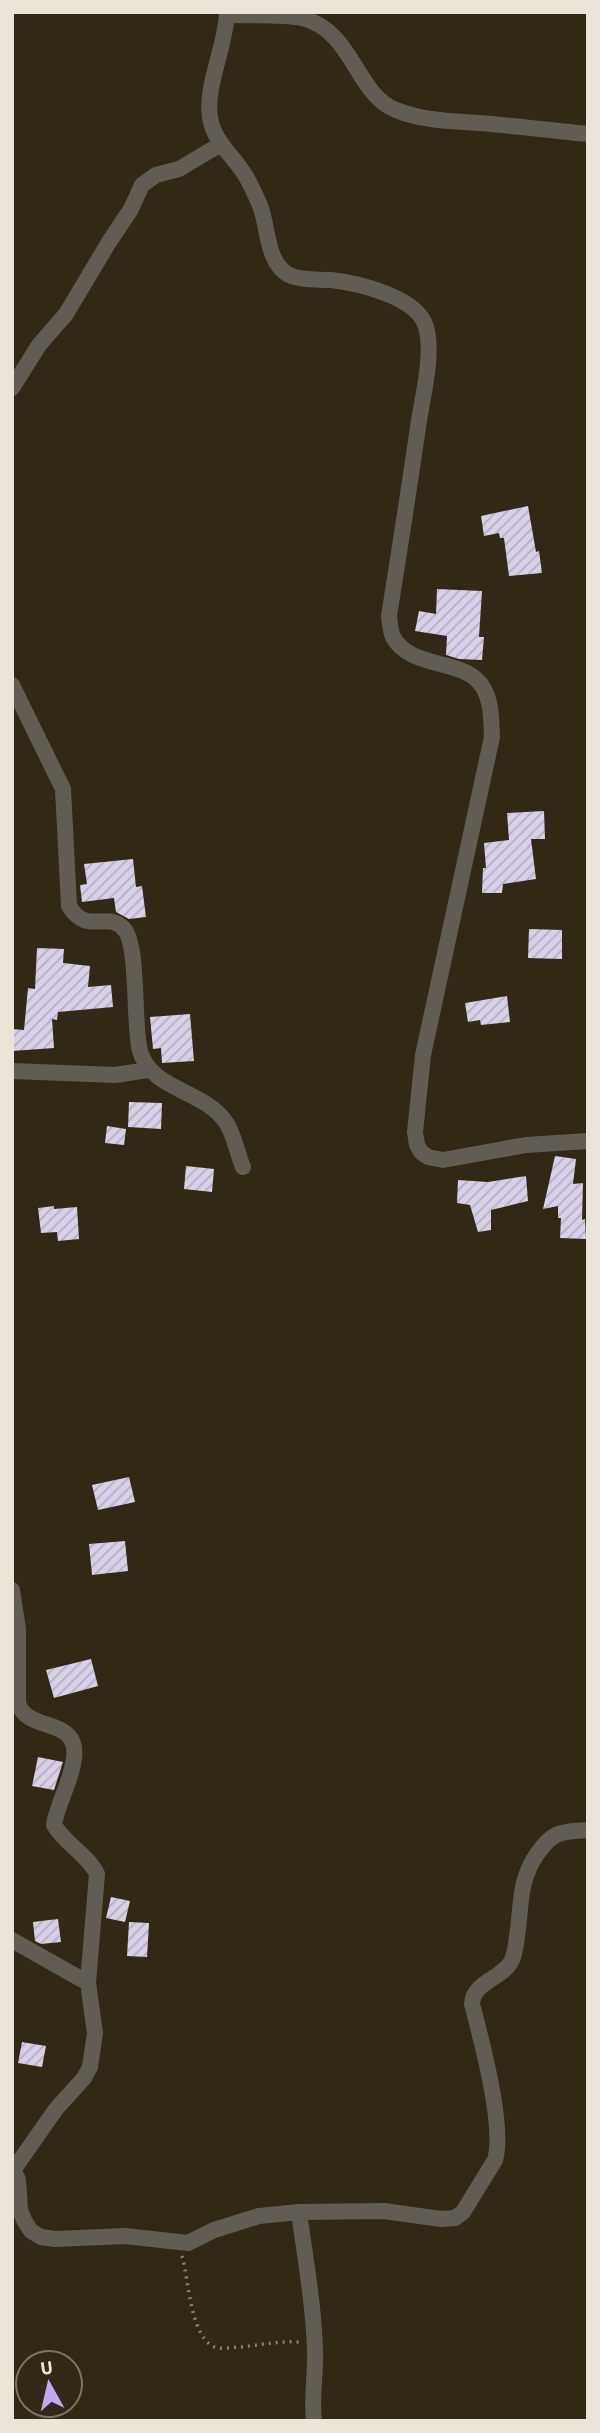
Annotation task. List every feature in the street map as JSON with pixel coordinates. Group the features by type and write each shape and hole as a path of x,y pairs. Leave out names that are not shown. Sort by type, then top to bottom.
{"street":[{"path":"588,134 416,117 383,104 348,52 316,24 302,18 227,14 224,39 210,96 210,117 221,144 245,174 261,206 278,265 289,274 305,279 333,281 395,296 417,310 426,327 428,354 424,386 389,616 392,635 403,649 422,660 469,673 482,686 491,710 492,737 423,1055 415,1132 417,1144 421,1152 429,1157 443,1160 526,1145 588,1141"},
{"path":"12,388 39,345 66,314 131,209 142,185 156,175 179,169 221,144"},
{"path":"12,685 63,789 69,906 74,915 83,921 115,922 124,929 129,937 134,967 140,1051 148,1070 160,1079 198,1097 225,1122 243,1167"},
{"path":"12,1071 115,1075 148,1070"},
{"path":"12,1590 18,1629 20,1710 29,1719 64,1732 71,1739 74,1748 74,1758 54,1825 97,1874 88,1983 95,2033 90,2067 13,2168 18,2180 20,2210 31,2231 40,2237 55,2239 125,2236 188,2243 214,2230 259,2216 299,2212 384,2211 442,2219 456,2218 463,2212 497,2153 494,2110 472,1996 477,1989 504,1971 511,1962 520,1917 522,1886 528,1867 545,1844 557,1834 588,1830"},
{"path":"12,1940 88,1983"},
{"path":"299,2212 314,2340 314,2421"}],"path":[{"path":"174,2242 184,2263 196,2320 203,2337 216,2348 314,2340"}],"building":[{"path":"528,506 542,573 509,576 504,538 500,538 499,533 484,536 481,516"},
{"path":"437,589 482,591 479,637 484,637 482,660 459,659 446,655 447,636 415,631 419,611 436,614"},
{"path":"544,811 545,839 531,839 536,879 503,884 502,893 482,893 483,868 486,868 484,843 509,840 507,813"},
{"path":"133,859 136,887 142,886 146,917 129,919 116,912 114,898 82,902 80,885 87,884 84,864"},
{"path":"529,929 562,930 562,959 528,958"},
{"path":"37,948 64,949 63,963 90,966 88,987 111,985 113,1007 58,1012 57,1020 52,1019 54,1048 12,1051 12,1029 24,1030 28,988 35,989"},
{"path":"507,996 510,1022 481,1025 480,1020 468,1022 465,1003"},
{"path":"190,1014 194,1061 162,1063 161,1048 153,1049 150,1017"},
{"path":"129,1102 162,1103 161,1129 128,1127"},
{"path":"107,1126 126,1129 124,1145 105,1143"},
{"path":"555,1156 576,1159 573,1184 583,1183 582,1220 585,1219 586,1239 560,1238 561,1218 558,1218 558,1206 543,1209"},
{"path":"186,1166 214,1169 212,1192 184,1189"},
{"path":"526,1176 528,1201 491,1210 491,1230 478,1232 470,1205 457,1203 458,1180 488,1182"},
{"path":"54,1206 54,1209 77,1207 79,1239 58,1241 57,1232 41,1233 38,1208"},
{"path":"129,1477 135,1502 98,1510 92,1485"},
{"path":"125,1541 128,1571 92,1575 89,1544"},
{"path":"91,1659 98,1686 54,1698 46,1670"},
{"path":"38,1757 63,1762 54,1790 32,1786"},
{"path":"111,1897 130,1901 125,1922 106,1918"},
{"path":"58,1919 61,1942 41,1944 35,1941 33,1922"},
{"path":"129,1922 149,1923 147,1957 127,1956"},
{"path":"22,2042 46,2046 42,2067 18,2063"}]}
